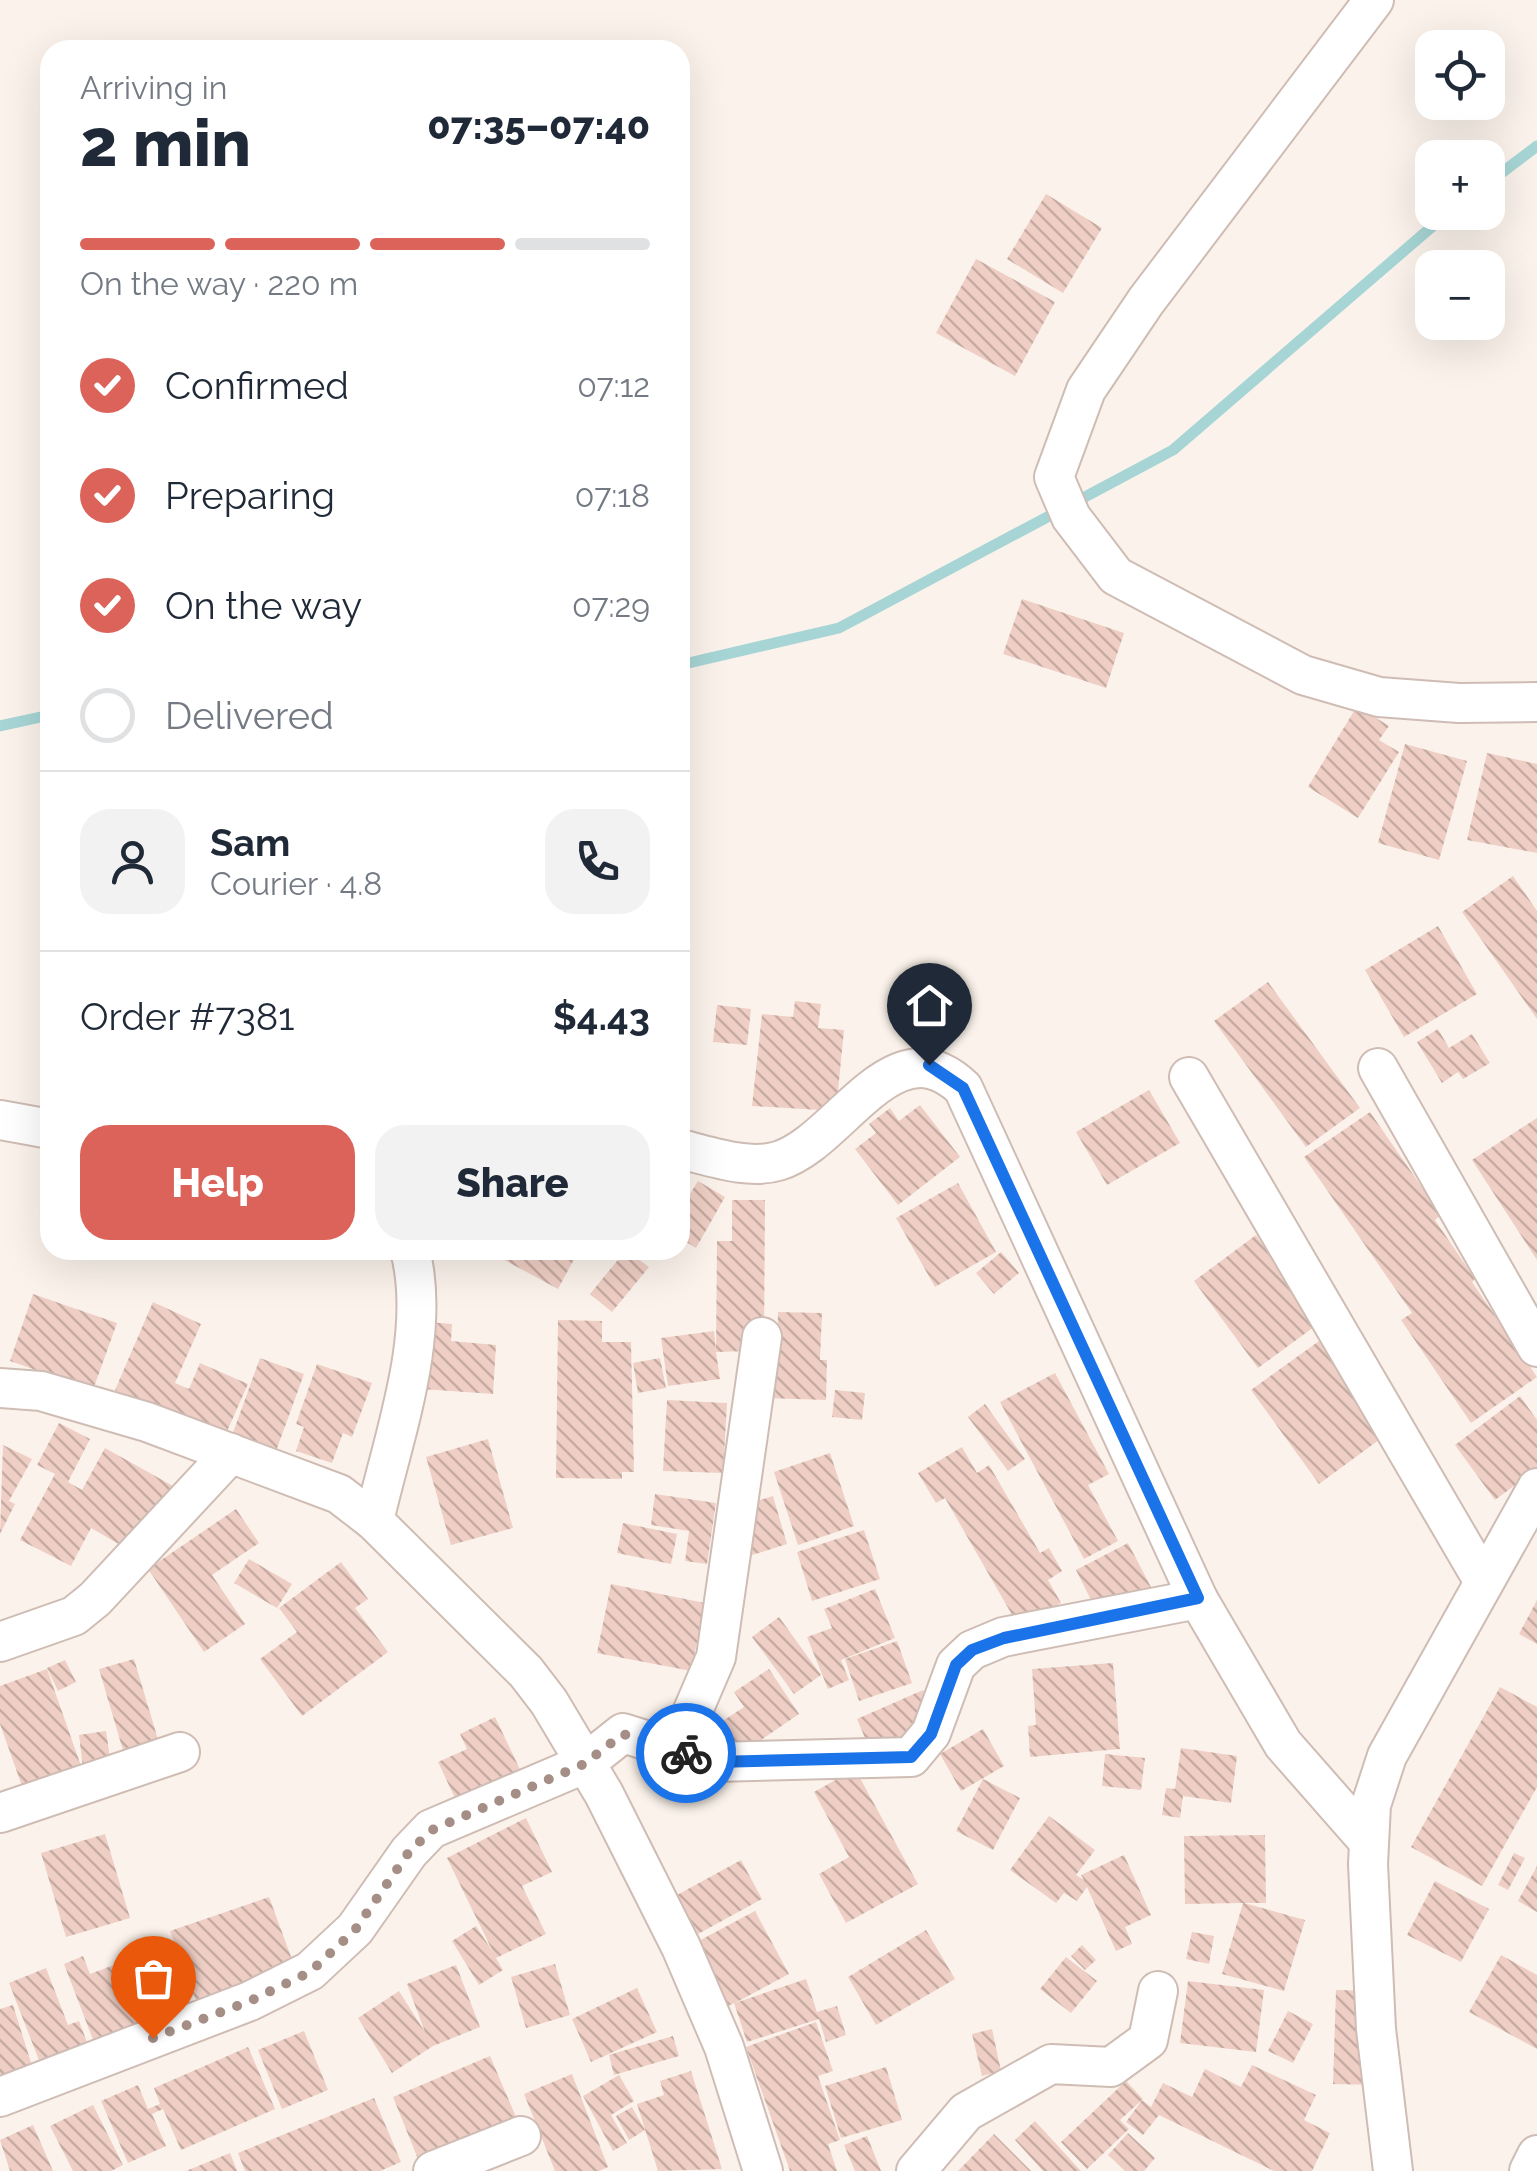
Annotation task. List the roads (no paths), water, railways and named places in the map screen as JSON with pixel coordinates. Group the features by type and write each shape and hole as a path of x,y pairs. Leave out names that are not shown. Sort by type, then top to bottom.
{"street":[{"path":"1374,0 1146,301 1086,390 1054,477 1071,517 1116,576 1303,675 1379,697 1459,704 1537,702"},
{"path":"690,1151 746,1163 775,1163 798,1154 861,1097 908,1070 929,1065 947,1073 963,1088 1198,1598 1283,1744 1369,1842"},
{"path":"1378,1068 1537,1346"},
{"path":"1188,1077 1484,1582"},
{"path":"0,1120 40,1127"},
{"path":"374,1521 410,1364 417,1278 412,1260"},
{"path":"676,1750 716,1656 762,1337"},
{"path":"0,1388 41,1391 147,1422 339,1494 374,1521 526,1672 549,1702 584,1764 681,1947 724,2047 763,2171"},
{"path":"0,1642 74,1616 84,1608 231,1452"},
{"path":"1393,2171 1376,2029 1371,1804 1386,1756 1537,1488"},
{"path":"0,2097 250,2001 310,1972 355,1930 409,1852 432,1830 584,1764 623,1734 715,1762 911,1757 931,1734 956,1665 972,1650 1004,1638 1198,1598"},
{"path":"0,1813 180,1752"},
{"path":"916,2171 966,2112 1051,2064 1111,2068 1148,2040 1158,1991"},
{"path":"432,2171 522,2136"},
{"path":"1529,2171 1537,2155"}],"waterway":[{"path":"1505,170 1537,146"},
{"path":"690,663 839,628 1173,450 1428,230"},
{"path":"0,726 40,717"}]}
